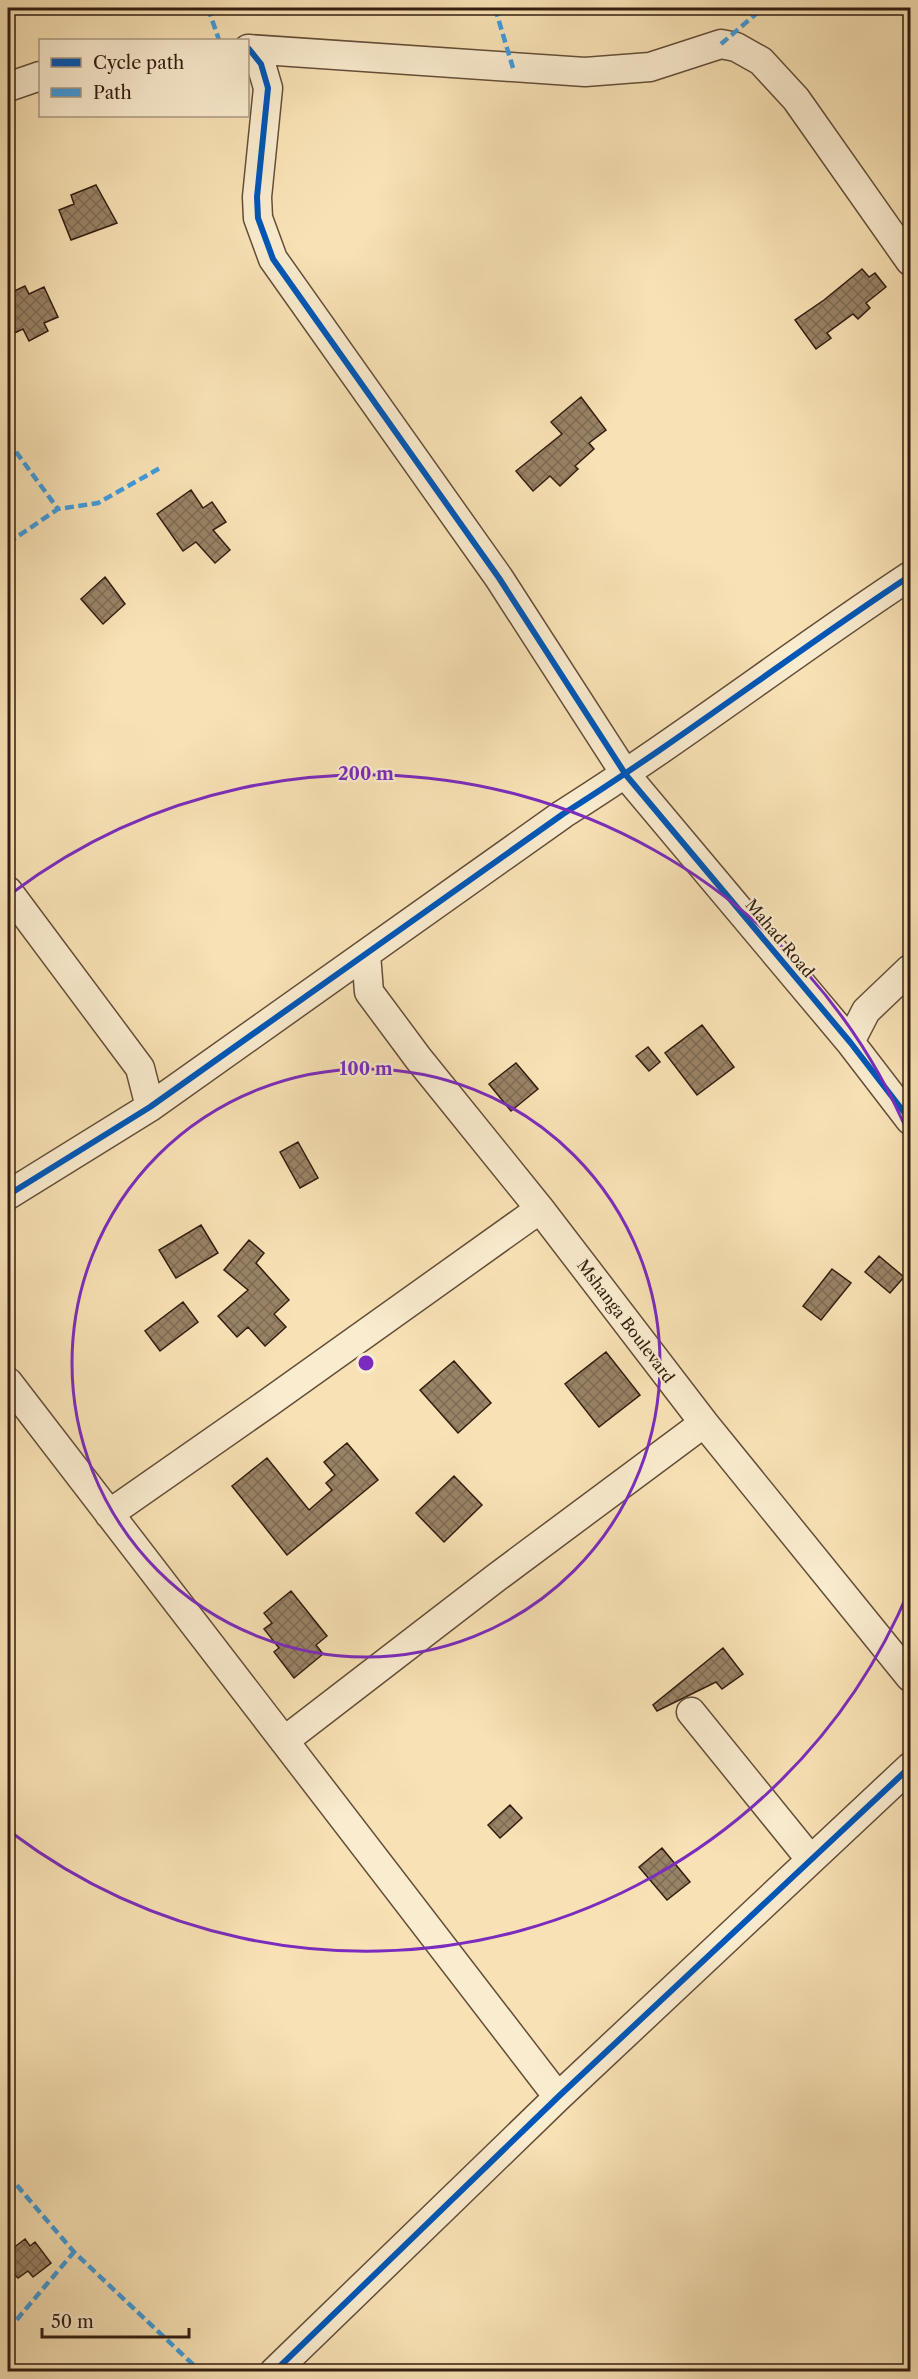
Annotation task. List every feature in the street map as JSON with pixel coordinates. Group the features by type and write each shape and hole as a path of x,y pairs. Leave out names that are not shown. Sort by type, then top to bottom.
{"street":[{"path":"249,49 585,72 650,67 721,44 736,47 761,61 796,99 910,261"},
{"name":"Mahad Road","path":"249,50 261,64 268,88 257,197 258,218 273,259 499,578 626,775 850,1042 910,1120"},
{"path":"8,87 39,76"},
{"path":"8,1195 150,1107 563,814 626,775 832,627 910,576"},
{"path":"8,891 140,1068 150,1107"},
{"path":"326,982 369,992 366,954"},
{"path":"850,1042 866,1011 910,969"},
{"name":"Mshanga Boulevard","path":"369,992 418,1058 540,1209 704,1423 910,1677"},
{"path":"109,1514 540,1209"},
{"path":"8,1385 558,2097"},
{"path":"284,1741 497,1577 704,1423"},
{"path":"692,1712 811,1860"},
{"path":"274,2372 558,2097 910,1767"}],"building":[{"path":"96,185 117,223 71,240 59,210 74,204 71,195"},
{"path":"862,269 869,277 875,273 886,287 866,303 870,308 858,319 853,314 827,333 831,338 816,349 795,320"},
{"path":"25,286 29,294 44,287 58,317 44,323 48,331 29,341 23,329 8,336 8,294"},
{"path":"581,397 606,430 589,443 594,449 575,466 578,469 560,486 550,476 533,491 516,471 562,434 551,422"},
{"path":"191,490 203,508 212,502 226,522 213,530 230,550 215,563 196,542 183,551 157,514"},
{"path":"105,577 125,604 103,624 81,599"},
{"path":"702,1025 734,1067 697,1095 665,1053"},
{"path":"648,1047 660,1062 649,1071 636,1056"},
{"path":"516,1063 538,1089 511,1111 489,1084"},
{"path":"298,1142 318,1178 300,1188 280,1152"},
{"path":"201,1225 218,1253 176,1278 159,1250"},
{"path":"249,1240 264,1253 256,1263 289,1300 274,1314 286,1327 265,1346 248,1327 237,1337 218,1316 248,1290 224,1270"},
{"path":"879,1256 904,1277 890,1293 865,1272"},
{"path":"832,1269 851,1283 821,1320 803,1306"},
{"path":"183,1302 198,1322 160,1351 145,1331"},
{"path":"606,1352 640,1395 599,1427 565,1384"},
{"path":"454,1361 491,1403 458,1433 420,1390"},
{"path":"347,1443 378,1480 287,1555 232,1486 267,1458 309,1510 332,1490 326,1483 335,1475 324,1462"},
{"path":"454,1476 482,1505 444,1542 416,1513"},
{"path":"291,1591 327,1636 316,1645 323,1654 294,1678 274,1652 279,1648 264,1629 272,1623 264,1613"},
{"path":"723,1648 743,1674 722,1689 716,1682 657,1711 653,1705"},
{"path":"510,1805 522,1818 500,1838 488,1825"},
{"path":"662,1848 690,1882 667,1900 639,1867"},
{"path":"25,2239 30,2246 35,2242 51,2263 33,2277 28,2271 18,2278 8,2268 8,2252"}],"marked path":[{"path":"208,8 219,39"},
{"path":"495,8 513,68"},
{"path":"721,44 763,8"},
{"path":"8,441 58,509"},
{"path":"8,543 58,509 98,503 160,468"},
{"path":"8,2175 74,2252 201,2372"},
{"path":"8,2330 74,2252"}],"cycle path":[{"path":"249,49 261,64 268,88 257,197 258,218 273,259 499,578 626,775 850,1042 910,1120"},
{"path":"8,1195 150,1107 563,814 651,756 910,576"},
{"path":"274,2372 558,2097 910,1767"}]}
